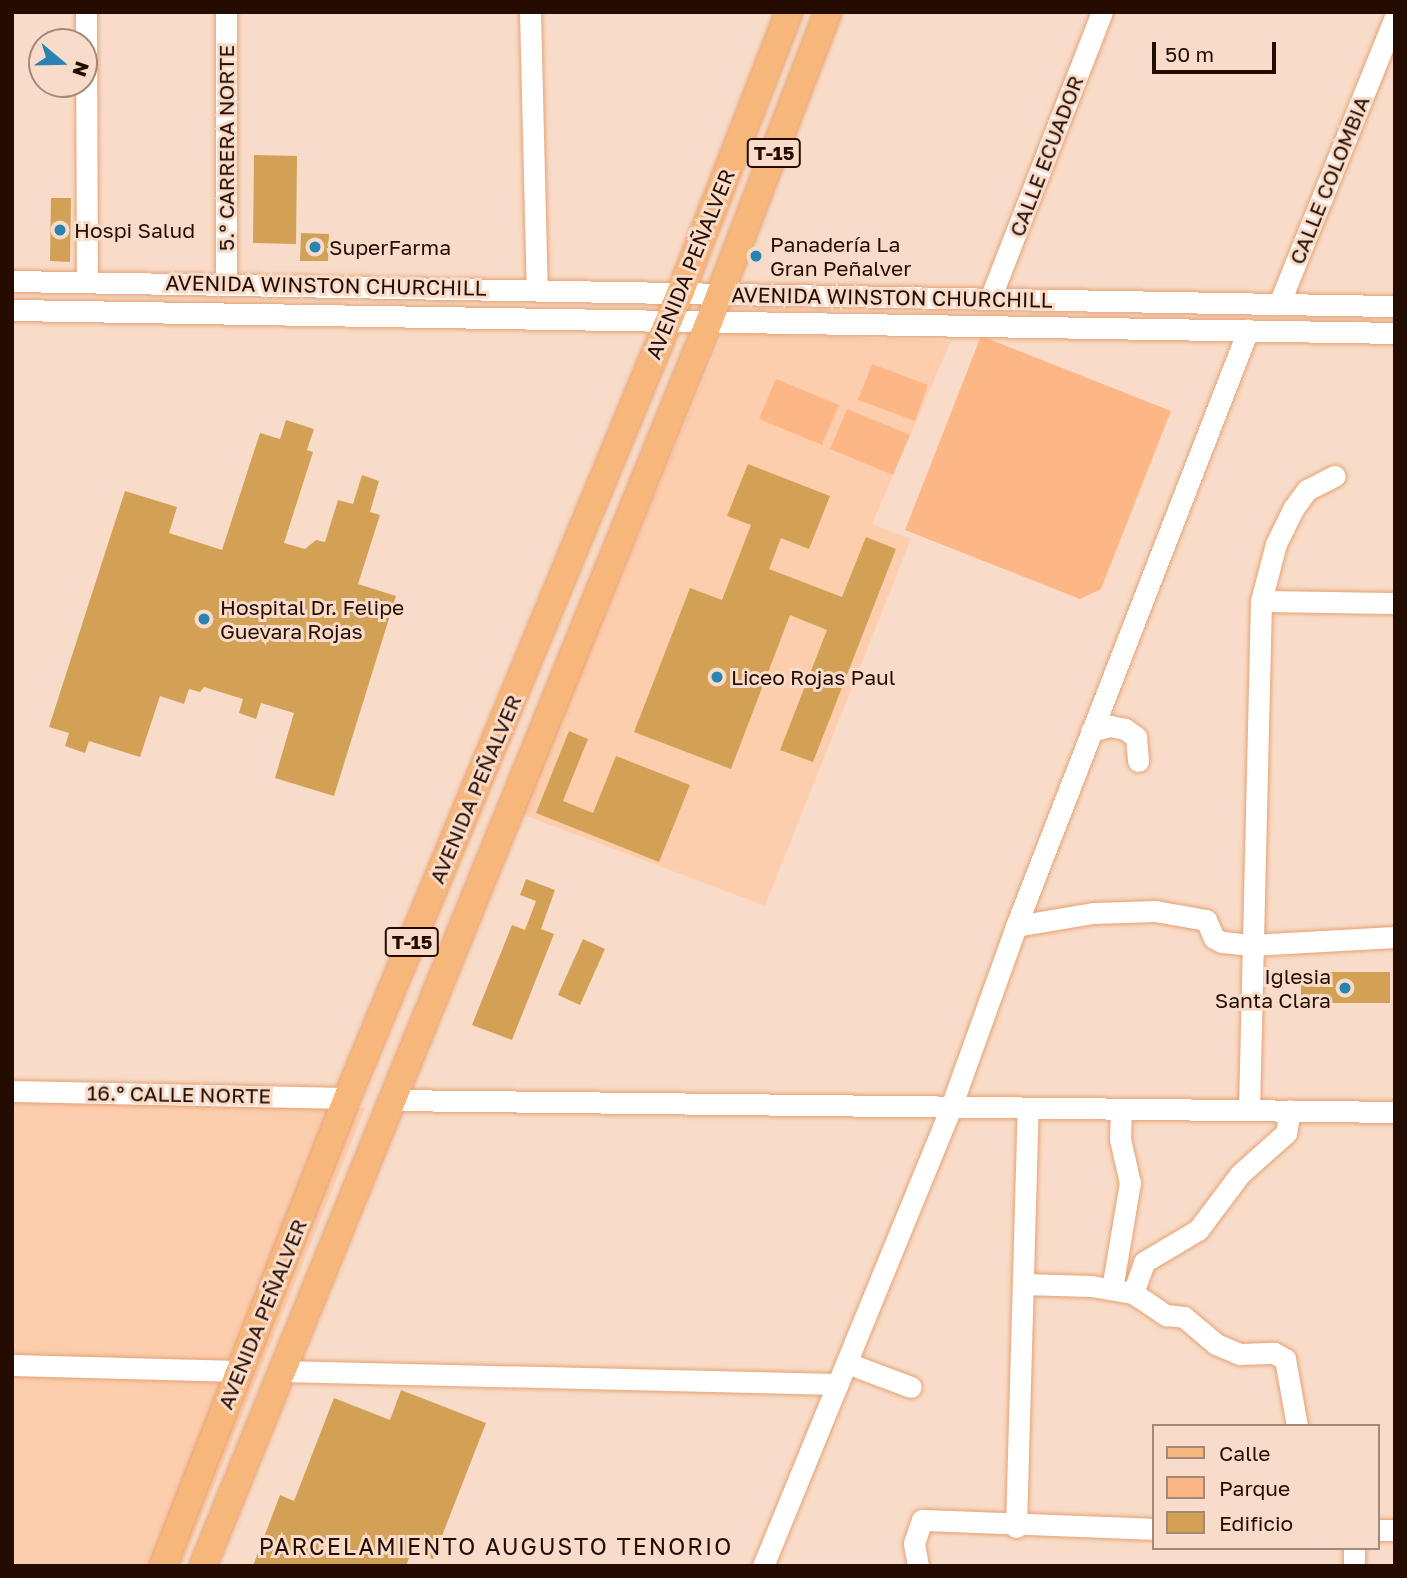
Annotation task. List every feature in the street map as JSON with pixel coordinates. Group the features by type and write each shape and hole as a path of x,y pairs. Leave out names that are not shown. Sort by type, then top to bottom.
{"main road":[{"name":"AVENIDA PEÑALVER","path":"163,1566 347,1098 681,290 789,12"},
{"name":"AVENIDA PEÑALVER","path":"203,1566 389,1100 709,322 828,12"}],"street":[{"path":"86,12 87,282"},
{"name":"5.° CARRERA NORTE","path":"226,12 226,284"},
{"path":"530,12 537,289"},
{"name":"CALLE ECUADOR","path":"990,299 1102,12"},
{"name":"CALLE COLOMBIA","path":"1279,304 1395,17"},
{"name":"AVENIDA WINSTON CHURCHILL","path":"12,281 681,290 719,294 1395,306"},
{"name":"AVENIDA WINSTON CHURCHILL","path":"12,310 1395,333"},
{"path":"763,1566 951,1107 1016,926 1248,330"},
{"path":"1249,1110 1261,601 1276,544 1293,509 1307,490 1335,476"},
{"path":"1261,601 1395,603"},
{"path":"1091,731 1110,726 1125,729 1136,737 1138,761"},
{"path":"1016,926 1093,913 1155,911 1206,920 1214,938 1251,945 1395,937"},
{"name":"16.° CALLE NORTE","path":"12,1090 347,1098"},
{"path":"389,1100 1395,1112"},
{"path":"1016,1527 1028,1108"},
{"path":"1121,1109 1120,1139 1130,1183 1123,1291"},
{"path":"1123,1291 1144,1262 1198,1230 1240,1174 1286,1133 1290,1110"},
{"path":"1023,1284 1123,1291 1166,1315 1184,1317 1216,1344 1240,1354 1274,1353 1285,1359 1297,1424"},
{"path":"847,1363 911,1387"},
{"path":"12,1365 239,1371"},
{"path":"281,1371 838,1384"},
{"path":"918,1566 914,1543 922,1520 1016,1527 1152,1529"}],"shaded area":[{"name":"Liceo Rojas Paul","path":"723,333 951,341 872,524 911,539 765,906 521,814"},
{"path":"12,1101 365,1108 182,1566 12,1566"}],"green space":[{"path":"981,336 1171,411 1101,589 1080,599 905,530"},
{"path":"872,364 928,385 915,421 858,400"},
{"path":"776,379 839,405 822,445 759,419"},
{"path":"847,409 910,435 893,475 830,449"}],"building":[{"path":"254,155 297,156 296,244 253,243"},
{"name":"Hospi Salud","path":"51,198 71,198 70,262 50,261"},
{"name":"SuperFarma","path":"301,233 329,234 328,261 300,261"},
{"name":"Hospital Dr. Felipe Guevara Rojas","path":"286,420 314,429 307,450 313,452 284,543 305,549 316,540 325,542 338,500 353,504 362,475 379,481 370,512 380,515 358,584 396,596 334,796 275,778 294,713 261,703 256,719 239,713 243,699 204,687 200,692 189,689 184,704 160,696 140,757 89,741 85,753 65,746 69,733 49,727 125,491 177,507 169,533 222,550 260,433 280,439"},
{"path":"748,464 830,496 809,549 781,538 769,569 842,597 866,537 896,549 813,762 780,750 827,630 790,615 731,769 634,732 690,588 722,600 751,525 727,516"},
{"path":"569,731 588,739 563,801 593,813 616,756 690,785 659,862 536,813"},
{"path":"526,879 555,890 541,929 554,934 512,1040 472,1025 512,925 525,930 536,901 520,895"},
{"path":"583,939 605,949 580,1005 558,995"},
{"name":"Iglesia Santa Clara","path":"1301,972 1390,972 1390,1003 1301,1003"},
{"path":"401,1390 486,1423 433,1559 412,1551 406,1566 253,1566 280,1495 294,1501 334,1398 390,1420"}],"place":[{"name":"Hospi Salud","path":"60,230"},
{"name":"SuperFarma","path":"315,247"},
{"name":"Panadería La Gran Peñalver","path":"756,256"},
{"name":"Hospital Dr. Felipe Guevara Rojas","path":"204,619"},
{"name":"Liceo Rojas Paul","path":"717,677"},
{"name":"Iglesia Santa Clara","path":"1345,988"}],"district":[{"name":"PARCELAMIENTO AUGUSTO TENORIO","path":"496,1546"}]}
